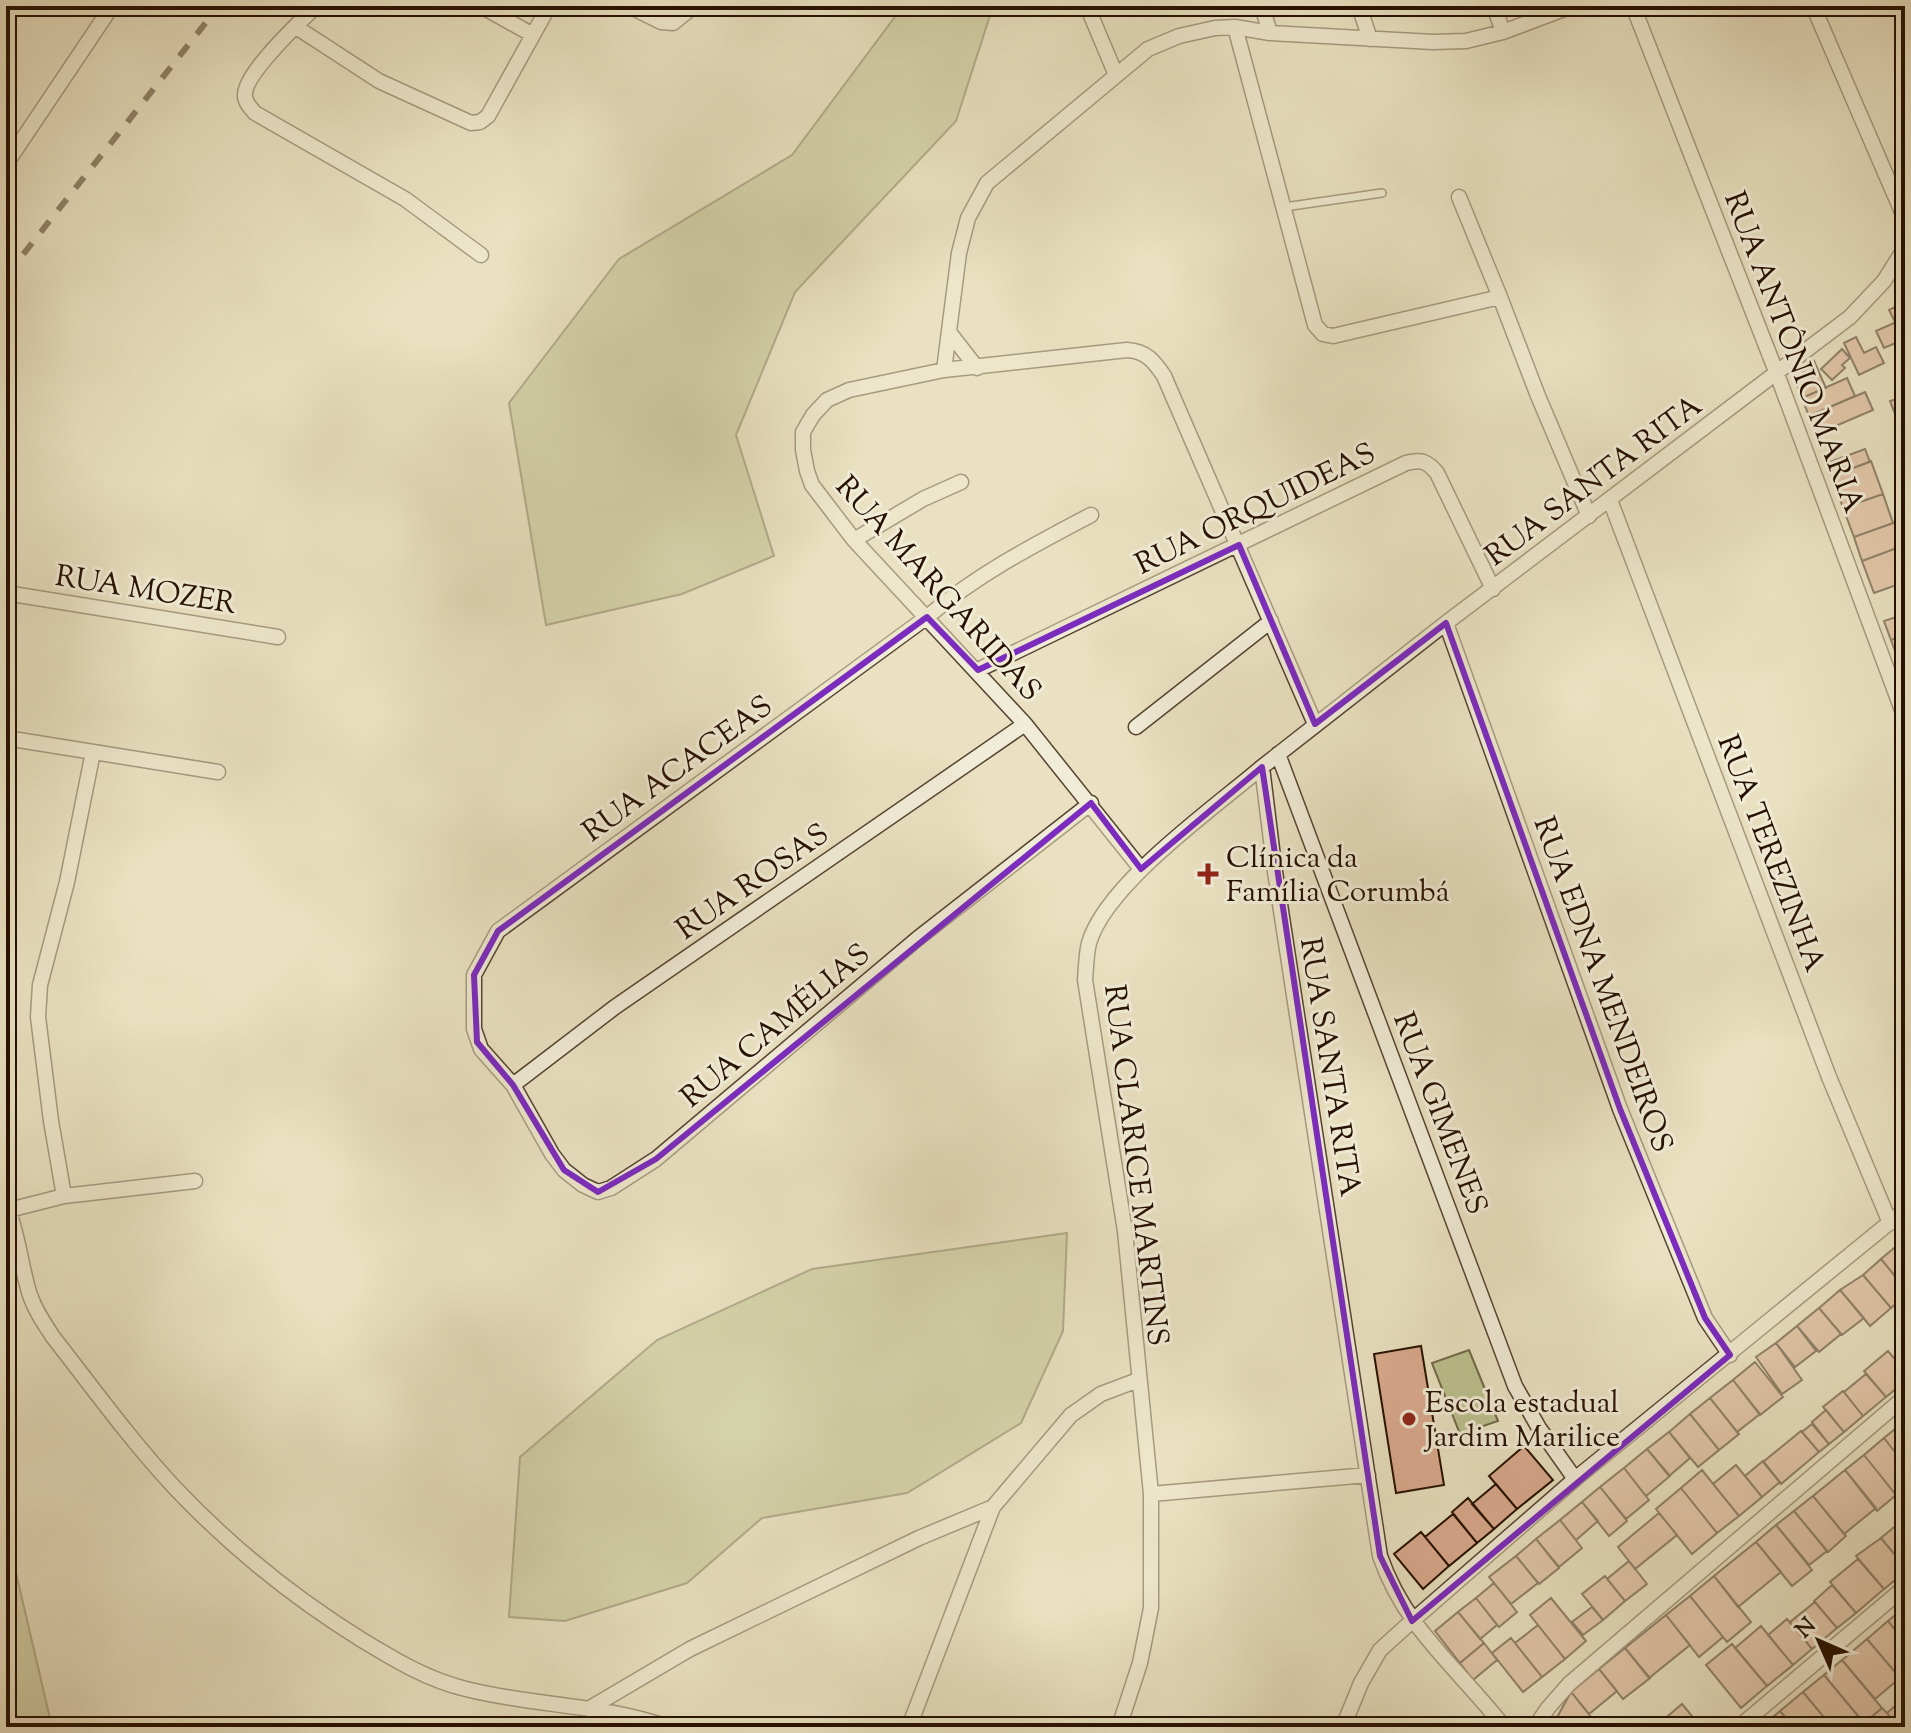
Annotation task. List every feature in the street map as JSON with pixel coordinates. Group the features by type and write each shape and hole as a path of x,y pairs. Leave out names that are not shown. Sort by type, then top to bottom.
{"street":[{"path":"8,157 112,6"},
{"path":"316,6 277,44 247,85 244,95 247,105 255,113 405,199 481,255"},
{"path":"481,6 533,35"},
{"path":"296,27 379,81 471,123 480,122 488,116 549,6"},
{"path":"629,6 661,22 673,23 694,6"},
{"path":"1087,6 1116,75"},
{"path":"1262,6 1270,33"},
{"path":"1359,6 1370,39"},
{"path":"1494,6 1503,32"},
{"name":"RUA ANTÔNIO MARIA","path":"1633,6 1777,374 1905,718"},
{"path":"1813,6 1905,219"},
{"path":"944,370 959,253 968,218 987,183 1148,49 1203,31 1235,27 1270,33 1455,41 1503,32 1568,7"},
{"path":"1235,27 1315,325 1323,334 1333,336 1500,297"},
{"path":"1459,197 1589,516"},
{"name":"RUA SANTA RITA","path":"1504,1727 1412,1621 1398,1599 1380,1556 1274,865 1262,767 1446,623 1850,317 1884,281 1905,248"},
{"path":"949,332 977,368"},
{"name":"RUA MARGARIDAS","path":"1141,869 1091,803 978,670 854,540 812,485 807,471 803,432 827,400 849,390 944,370 1138,350 1149,356 1164,376 1239,545"},
{"name":"RUA ORQUIDEAS","path":"978,670 1406,463 1419,460 1428,462 1437,473 1493,589"},
{"path":"854,540 923,499 961,482"},
{"name":"RUA TEREZINHA","path":"1610,500 1829,1077 1890,1223"},
{"path":"927,617 1006,559 1091,515"},
{"path":"1239,545 1315,724"},
{"name":"RUA MOZER","path":"6,593 278,637"},
{"name":"RUA ACACEAS","path":"513,1085 493,1065 477,1042 472,1015 474,975 498,931 927,617"},
{"path":"1136,727 1271,621"},
{"name":"RUA EDNA MENDEIROS","path":"1446,623 1620,1109 1705,1318 1730,1355"},
{"name":"RUA ROSAS","path":"513,1085 615,1007 1025,724"},
{"path":"6,738 218,772"},
{"path":"64,1196 38,1017 40,985 67,882 93,752"},
{"name":"RUA GIMENES","path":"1278,754 1515,1386 1539,1428 1575,1479"},
{"name":"RUA CLARICE MARTINS","path":"590,1708 690,1649 919,1538 993,1507 1071,1415 1101,1394 1138,1380 1125,1231 1085,980 1089,943 1106,908 1141,869 1262,767"},
{"name":"RUA CAMÉLIAS","path":"513,1085 564,1170 598,1192 611,1188 656,1159 917,939 1091,803"},
{"path":"195,1181 64,1196 7,1207 38,1314 148,1457 212,1525 327,1618 402,1664 466,1689 590,1708 667,1727"},
{"path":"1343,1727 1361,1683 1380,1650 1575,1479 1905,1210"},
{"path":"1119,1727 1140,1663 1151,1608 1151,1494 1138,1380"},
{"path":"1535,1727 1569,1684 1905,1397"},
{"path":"1151,1494 1368,1475"},
{"path":"909,1727 993,1507"},
{"path":"1739,1727 1905,1587"}],"lane":[{"path":"1284,207 1382,193"}],"highlighted area":[{"path":"1239,545 1315,724 1446,623 1620,1109 1705,1318 1730,1355 1412,1621 1380,1556 1262,767 1141,869 1091,803 656,1159 598,1192 564,1170 513,1085 477,1042 474,975 498,931 927,617 978,670"}],"green space":[{"path":"903,6 993,6 956,121 795,292 736,435 774,556 682,594 546,625 509,403 619,259 792,155"},
{"path":"1067,1233 1063,1331 1021,1423 907,1493 762,1518 687,1583 565,1621 509,1617 520,1457 657,1340 812,1269"},
{"path":"1469,1350 1498,1421 1460,1434 1432,1363"},
{"path":"6,1530 52,1727 6,1727"}],"building":[{"path":"1903,303 1905,314 1894,320 1889,310"},
{"path":"1905,318 1905,339 1884,348 1876,331"},
{"path":"1856,337 1864,353 1876,347 1884,363 1859,375 1844,343"},
{"path":"1905,346 1905,364 1902,365 1896,349"},
{"path":"1842,349 1850,358 1842,365 1845,368 1832,380 1821,369"},
{"path":"1814,361 1826,388 1802,398 1795,380"},
{"path":"1847,378 1855,396 1809,416 1802,398"},
{"path":"1865,392 1873,410 1817,434 1809,416"},
{"path":"1905,396 1905,428 1901,429 1890,401"},
{"path":"1865,449 1870,462 1832,476 1827,463"},
{"path":"1871,461 1883,494 1843,508 1832,476"},
{"path":"1883,494 1893,523 1854,537 1843,508"},
{"path":"1899,521 1905,545 1862,561 1854,537"},
{"path":"1905,545 1905,582 1874,593 1862,561"},
{"path":"1905,614 1905,635 1891,640 1884,621"},
{"path":"1905,635 1905,656 1898,659 1891,640"},
{"path":"1905,1239 1905,1266 1894,1275 1881,1259"},
{"path":"1881,1259 1905,1288 1905,1296 1891,1308 1863,1275"},
{"path":"1863,1275 1891,1308 1870,1326 1840,1290"},
{"path":"1840,1290 1864,1318 1842,1335 1819,1308"},
{"path":"1819,1308 1841,1334 1819,1352 1797,1326"},
{"path":"1797,1326 1816,1351 1795,1367 1776,1343"},
{"path":"1776,1343 1802,1380 1782,1394 1756,1357"},
{"name":"Escola estadual Jardim Marilice","path":"1421,1346 1444,1485 1396,1493 1374,1354"},
{"path":"1888,1351 1905,1371 1905,1381 1886,1397 1864,1371"},
{"path":"1755,1362 1783,1397 1760,1415 1733,1380"},
{"path":"1866,1374 1886,1397 1863,1416 1844,1392"},
{"path":"1733,1380 1760,1414 1737,1432 1710,1398"},
{"path":"1843,1391 1863,1416 1844,1432 1823,1407"},
{"path":"1710,1398 1739,1434 1719,1450 1690,1414"},
{"path":"1826,1410 1844,1432 1829,1444 1812,1422"},
{"path":"1690,1414 1719,1450 1698,1467 1669,1432"},
{"path":"1905,1421 1905,1452 1899,1457 1884,1438"},
{"path":"1812,1424 1829,1444 1819,1452 1802,1432"},
{"path":"1801,1431 1819,1452 1781,1484 1763,1462"},
{"path":"1669,1432 1690,1458 1669,1476 1647,1449"},
{"path":"1884,1438 1905,1465 1905,1495 1900,1500 1864,1455"},
{"path":"1524,1446 1553,1480 1517,1509 1489,1476"},
{"path":"1647,1449 1670,1476 1646,1496 1624,1468"},
{"path":"1864,1455 1896,1495 1877,1511 1845,1470"},
{"path":"1763,1461 1780,1482 1762,1497 1745,1476"},
{"path":"1736,1465 1762,1497 1739,1516 1713,1484"},
{"path":"1624,1468 1649,1500 1626,1519 1600,1487"},
{"path":"1702,1470 1739,1516 1717,1533 1681,1488"},
{"path":"1845,1470 1876,1508 1844,1534 1813,1496"},
{"path":"1496,1484 1517,1509 1494,1529 1472,1504"},
{"path":"1600,1487 1627,1521 1609,1536 1582,1502"},
{"path":"1681,1488 1717,1533 1692,1554 1656,1509"},
{"path":"1813,1496 1846,1536 1828,1552 1794,1511"},
{"path":"1468,1498 1494,1529 1477,1543 1452,1512"},
{"path":"1582,1502 1598,1521 1576,1540 1560,1520"},
{"path":"1794,1511 1827,1551 1809,1565 1776,1525"},
{"path":"1659,1513 1677,1535 1635,1569 1618,1547"},
{"path":"1453,1514 1477,1543 1449,1566 1425,1537"},
{"path":"1905,1518 1905,1567 1881,1538"},
{"path":"1560,1520 1582,1548 1559,1567 1536,1539"},
{"path":"1776,1525 1812,1570 1792,1586 1756,1542"},
{"path":"1421,1532 1449,1566 1423,1589 1394,1554"},
{"path":"1881,1538 1905,1567 1905,1572 1884,1589 1856,1556"},
{"path":"1536,1539 1559,1568 1539,1584 1516,1556"},
{"path":"1756,1542 1781,1572 1738,1607 1714,1576"},
{"path":"1516,1556 1538,1583 1511,1604 1489,1577"},
{"path":"1858,1559 1884,1589 1856,1613 1830,1582"},
{"path":"1629,1561 1647,1584 1625,1601 1607,1579"},
{"path":"1605,1576 1625,1601 1603,1620 1582,1594"},
{"path":"1714,1576 1751,1622 1727,1642 1690,1596"},
{"path":"1494,1583 1517,1612 1499,1627 1476,1598"},
{"path":"1832,1585 1856,1613 1837,1628 1814,1601"},
{"path":"1690,1596 1723,1637 1699,1657 1666,1615"},
{"path":"1476,1598 1497,1625 1480,1639 1458,1612"},
{"path":"1551,1598 1586,1641 1565,1659 1530,1615"},
{"path":"1815,1602 1837,1628 1812,1649 1790,1622"},
{"path":"1592,1607 1603,1620 1583,1635 1572,1622"},
{"path":"1905,1607 1905,1642 1888,1621"},
{"path":"1458,1612 1484,1643 1460,1663 1435,1631"},
{"path":"1666,1615 1690,1645 1649,1678 1625,1648"},
{"path":"1787,1619 1812,1649 1793,1665 1768,1635"},
{"path":"1888,1621 1905,1642 1905,1675 1901,1679 1867,1639"},
{"path":"1538,1625 1565,1659 1542,1677 1515,1643"},
{"path":"1761,1626 1793,1665 1767,1686 1735,1648"},
{"path":"1511,1638 1542,1677 1523,1692 1492,1653"},
{"path":"1867,1639 1900,1678 1875,1699 1842,1660"},
{"path":"1484,1643 1497,1660 1473,1680 1460,1663"},
{"path":"1732,1644 1767,1686 1741,1708 1706,1665"},
{"path":"1625,1648 1650,1678 1623,1699 1599,1669"},
{"path":"1842,1660 1882,1708 1864,1723 1824,1675"},
{"path":"1599,1669 1617,1691 1589,1714 1571,1692"},
{"path":"1824,1675 1858,1716 1845,1727 1832,1727 1803,1692"},
{"path":"1571,1692 1591,1717 1586,1727 1565,1727 1555,1721"},
{"path":"1803,1692 1832,1727 1794,1727 1780,1711"},
{"path":"1905,1697 1905,1727 1898,1727 1887,1713"},
{"path":"1682,1704 1701,1727 1655,1727"},
{"path":"1882,1708 1898,1727 1872,1727 1867,1721"},
{"path":"1780,1711 1794,1727 1761,1727"}],"railway":[{"path":"6,276 219,6"}],"place":[{"name":"Clínica da Família Corumbá","path":"1208,874"},
{"name":"Escola estadual Jardim Marilice","path":"1409,1419"}]}
